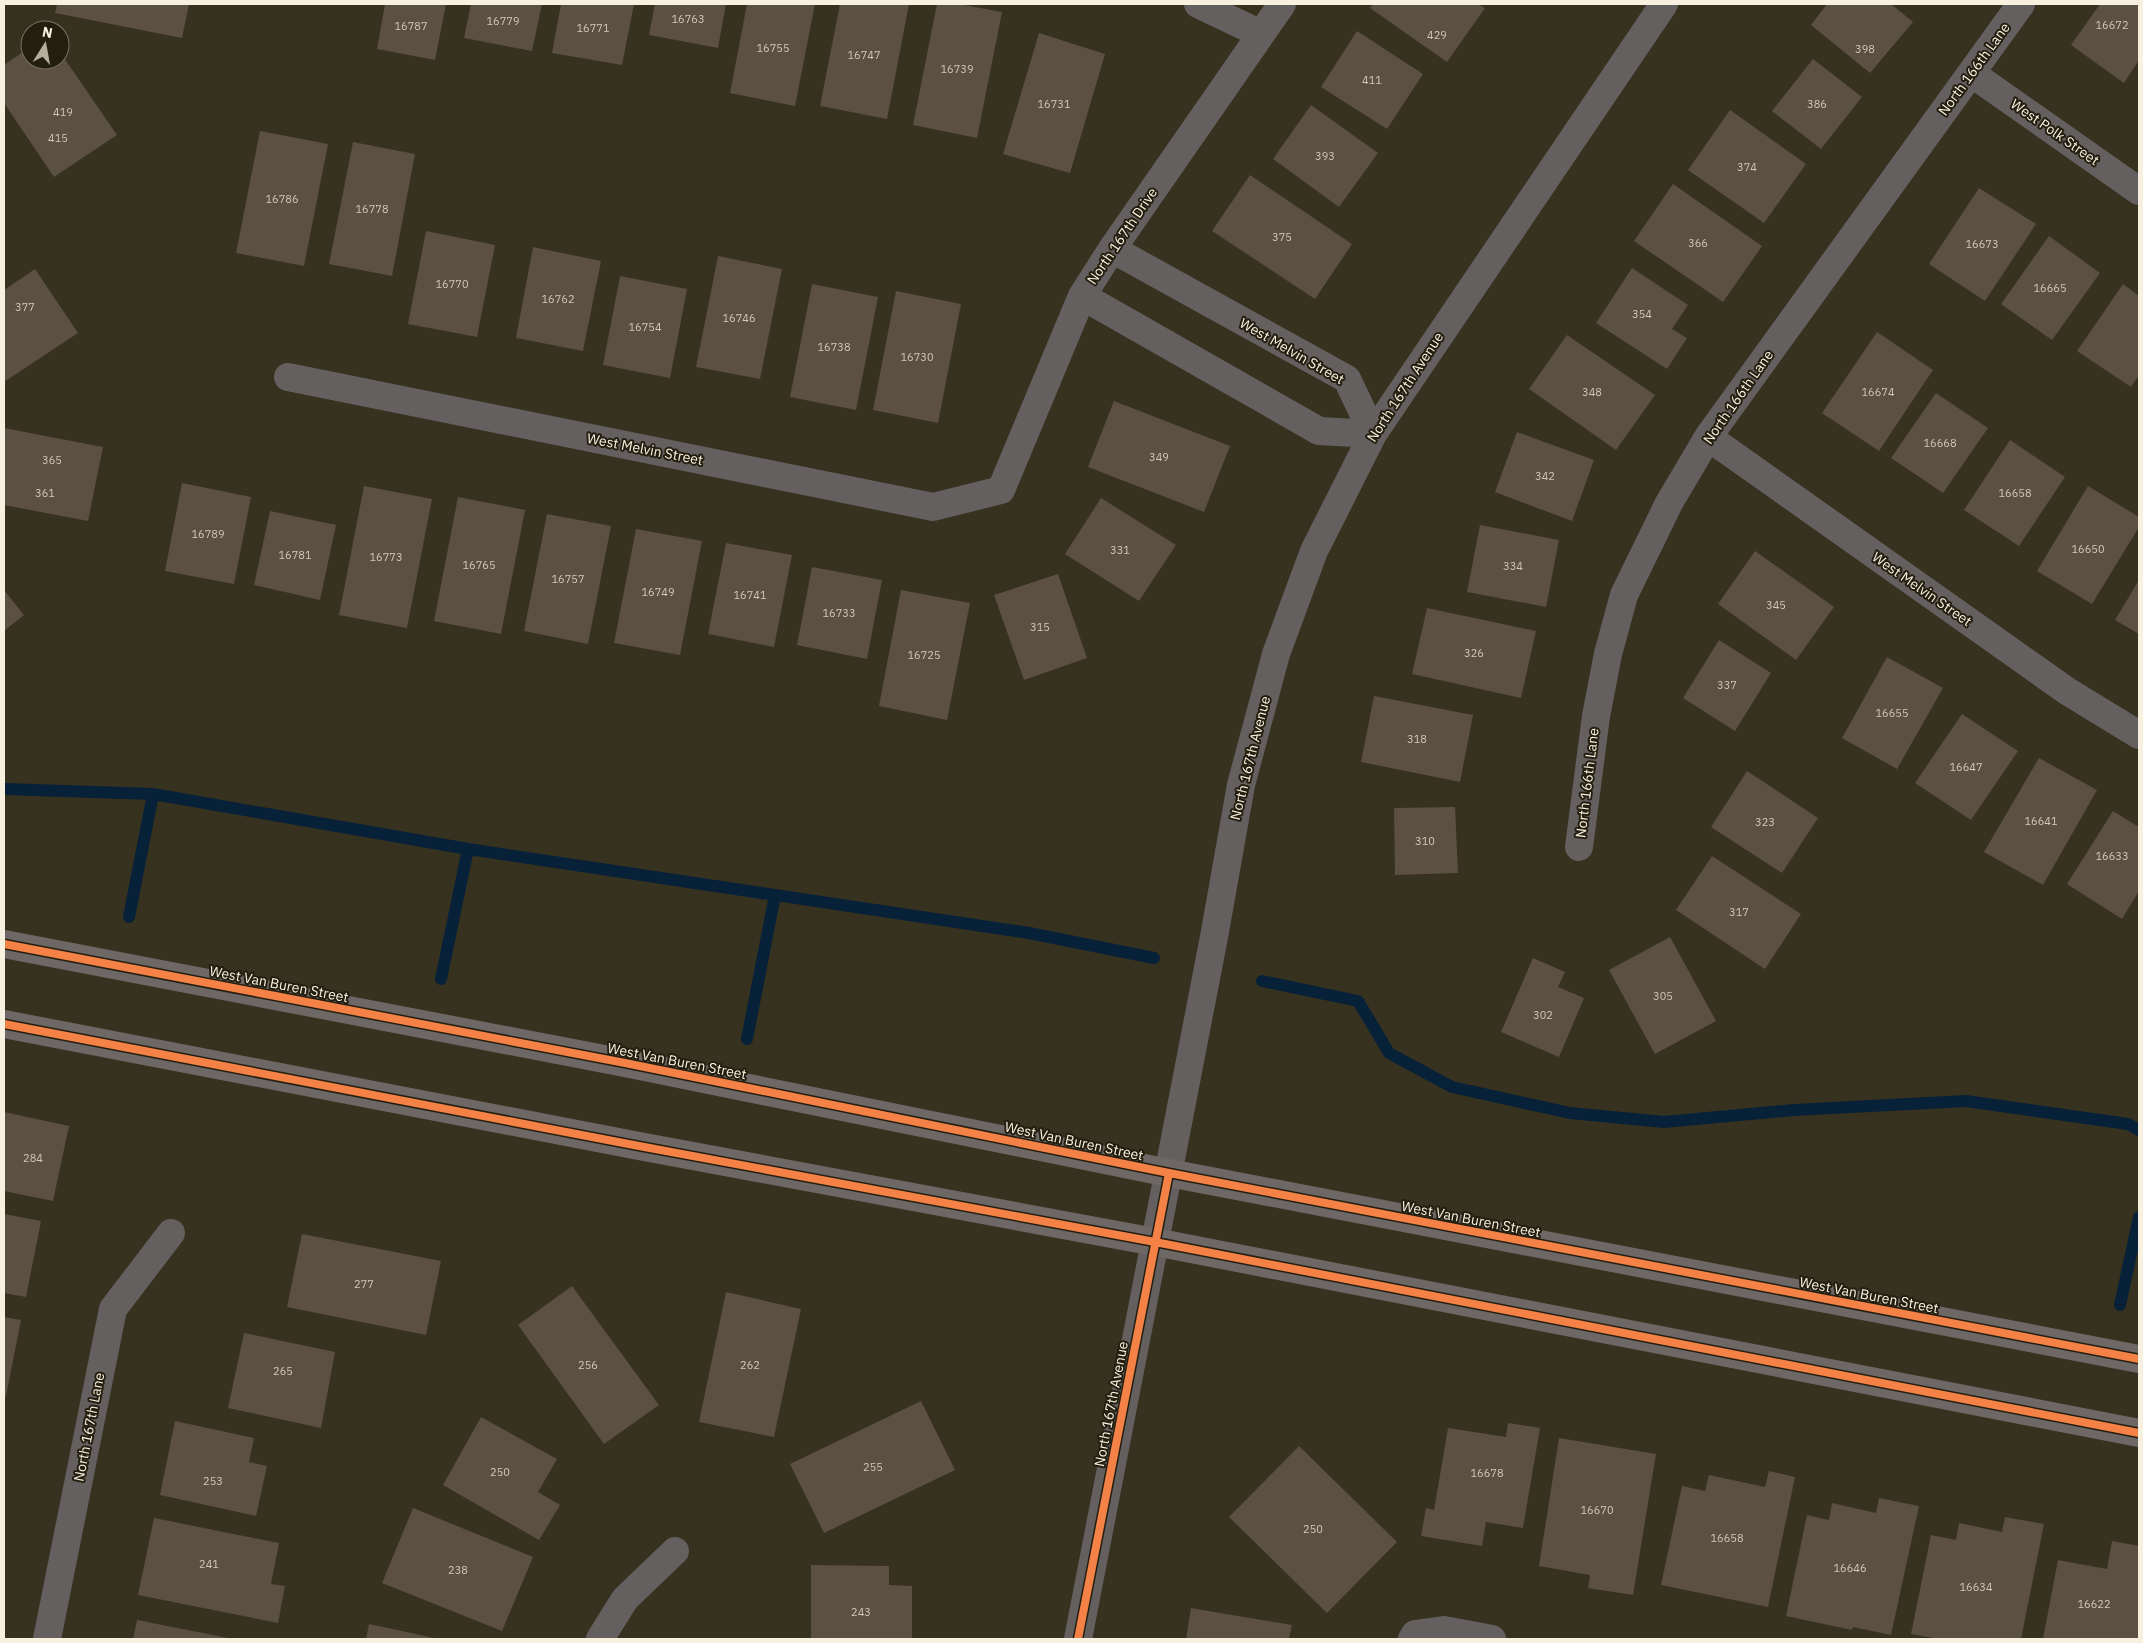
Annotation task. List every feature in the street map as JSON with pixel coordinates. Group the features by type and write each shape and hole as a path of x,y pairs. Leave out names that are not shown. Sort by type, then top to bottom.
{"main road":[{"name":"West Van Buren Street","path":"4,944 625,1063 1169,1173 2139,1359"},
{"path":"4,1024 640,1146 1155,1242 2139,1433"}],"street":[{"path":"1198,4 1261,34"},
{"name":"North 167th Drive","path":"1001,490 1082,296 1112,249 1282,4"},
{"name":"North 167th Avenue","path":"1078,1639 1169,1173 1241,785 1274,663 1314,551 1373,434 1664,4"},
{"name":"North 166th Lane","path":"1579,847 1596,716 1608,654 1624,595 1669,502 1708,438 2021,4"},
{"name":"West Polk Street","path":"1971,73 2139,191"},
{"name":"West Melvin Street","path":"1112,249 1347,379 1373,434"},
{"path":"1082,296 1318,431 1373,434"},
{"name":"West Melvin Street","path":"288,377 932,507 1001,490"},
{"name":"West Melvin Street","path":"1708,438 2067,691 2139,735"},
{"name":"North 167th Lane","path":"47,1639 113,1308 171,1233"},
{"path":"600,1639 626,1599 675,1551"},
{"path":"1413,1636 1444,1630 1492,1639"}],"building":[{"path":"57,4 189,4 182,38 55,13"},
{"path":"385,4 446,4 435,60 377,49"},
{"path":"471,4 542,4 532,51 464,38"},
{"path":"561,4 634,4 622,65 552,53"},
{"path":"655,4 726,4 718,48 649,35"},
{"path":"747,4 815,4 795,106 730,93"},
{"path":"840,4 909,4 887,119 820,106"},
{"path":"937,4 959,4 1002,12 977,138 913,125"},
{"path":"1373,4 1478,4 1485,8 1447,62 1370,8"},
{"path":"1827,4 1891,4 1913,22 1870,73 1811,25"},
{"path":"2100,4 2139,4 2139,60 2124,83 2071,45"},
{"path":"1357,31 1423,74 1387,129 1321,87"},
{"path":"1039,33 1105,54 1070,173 1003,154"},
{"path":"20,54 20,70 70,70 70,67 117,135 54,177 4,103 4,65"},
{"path":"1813,59 1862,97 1821,149 1772,111"},
{"path":"1311,105 1378,153 1339,207 1273,159"},
{"path":"1730,110 1806,164 1764,223 1688,170"},
{"path":"260,131 328,144 304,266 236,253"},
{"path":"353,142 415,154 392,276 329,264"},
{"path":"1250,175 1352,244 1315,299 1212,231"},
{"path":"1673,184 1762,246 1723,302 1634,241"},
{"path":"1979,188 2036,224 1985,301 1929,264"},
{"path":"426,231 495,245 477,337 408,324"},
{"path":"2049,236 2100,273 2052,340 2001,304"},
{"path":"533,247 601,261 583,351 516,338"},
{"path":"718,256 782,269 760,379 696,367"},
{"path":"1632,268 1688,305 1672,329 1687,338 1667,369 1596,323"},
{"path":"35,269 78,333 4,382 4,290"},
{"path":"620,276 687,289 670,378 603,365"},
{"path":"812,284 878,297 856,410 790,397"},
{"path":"2123,284 2139,296 2139,375 2131,387 2077,351"},
{"path":"896,291 961,304 938,423 873,410"},
{"path":"1877,332 1933,370 1879,451 1822,413"},
{"path":"1567,335 1655,395 1616,450 1529,389"},
{"path":"1936,393 1988,428 1943,493 1891,458"},
{"path":"1114,401 1230,446 1204,512 1088,467"},
{"path":"4,428 103,447 88,521 4,505"},
{"path":"1517,432 1594,460 1572,521 1495,492"},
{"path":"2010,440 2065,477 2019,546 1964,510"},
{"path":"182,483 251,497 234,584 165,571"},
{"path":"364,486 432,499 407,628 339,615"},
{"path":"2088,486 2139,517 2139,527 2092,604 2037,571"},
{"path":"458,497 525,510 501,634 434,621"},
{"path":"1101,498 1176,545 1139,601 1065,554"},
{"path":"270,511 336,525 320,600 254,585"},
{"path":"547,514 611,526 588,644 524,631"},
{"path":"1480,525 1559,540 1546,607 1467,592"},
{"path":"636,529 702,541 680,655 614,643"},
{"path":"726,543 792,555 774,647 708,634"},
{"path":"1755,551 1834,607 1796,660 1718,604"},
{"path":"812,567 882,580 867,659 797,645"},
{"path":"1058,574 1087,658 1024,680 994,595"},
{"path":"2139,580 2139,634 2115,620"},
{"path":"4,590 24,615 4,631"},
{"path":"901,590 970,603 947,720 879,706"},
{"path":"1427,608 1536,631 1521,698 1412,674"},
{"path":"1719,640 1771,673 1735,731 1683,698"},
{"path":"1887,657 1943,688 1897,769 1842,738"},
{"path":"1374,696 1473,715 1460,782 1361,762"},
{"path":"1962,714 2018,751 1971,820 1915,783"},
{"path":"2039,758 2097,790 2043,885 1984,852"},
{"path":"1747,771 1818,818 1782,873 1711,827"},
{"path":"1455,807 1458,873 1395,875 1394,808"},
{"path":"2113,811 2139,827 2139,891 2122,919 2067,884"},
{"path":"1712,856 1801,914 1765,969 1676,910"},
{"path":"1670,937 1716,1021 1655,1054 1609,970"},
{"path":"1533,958 1565,972 1558,987 1584,998 1559,1057 1501,1032"},
{"path":"4,1112 69,1126 53,1201 4,1191"},
{"path":"4,1214 41,1221 26,1297 4,1293"},
{"path":"302,1234 441,1261 426,1335 287,1307"},
{"path":"572,1286 659,1405 604,1444 518,1325"},
{"path":"726,1292 801,1309 774,1437 699,1422"},
{"path":"4,1317 21,1320 6,1396 4,1395"},
{"path":"244,1333 335,1352 321,1428 228,1408"},
{"path":"921,1401 955,1470 824,1533 790,1464"},
{"path":"481,1417 557,1459 538,1492 560,1505 539,1540 443,1485"},
{"path":"175,1421 254,1438 249,1462 267,1466 256,1516 160,1495"},
{"path":"1508,1423 1540,1428 1523,1528 1486,1522 1482,1546 1421,1536 1426,1508 1434,1510 1448,1428 1506,1437"},
{"path":"1559,1438 1656,1454 1633,1595 1588,1588 1590,1575 1539,1566"},
{"path":"1299,1446 1397,1542 1327,1613 1229,1517"},
{"path":"1769,1471 1795,1477 1768,1607 1661,1585 1682,1486 1705,1491 1709,1475 1765,1487"},
{"path":"1879,1498 1919,1506 1891,1635 1853,1627 1852,1630 1786,1616 1807,1515 1829,1520 1832,1503 1876,1513"},
{"path":"413,1508 533,1557 502,1631 382,1583"},
{"path":"2005,1517 2044,1524 2021,1639 1939,1639 1911,1634 1931,1535 1956,1540 1959,1523 2002,1532"},
{"path":"154,1518 279,1543 271,1584 285,1586 278,1623 138,1595"},
{"path":"2112,1541 2139,1546 2139,1639 2043,1639 2058,1560 2107,1569"},
{"path":"811,1565 889,1566 889,1585 912,1586 912,1639 811,1639"},
{"path":"1191,1608 1292,1625 1289,1639 1186,1639"},
{"path":"137,1620 228,1638 228,1639 133,1639"},
{"path":"369,1624 434,1638 434,1639 366,1639"}],"waterway":[{"path":"4,789 153,794 468,849 1029,933 1154,958"},
{"path":"129,917 153,794"},
{"path":"441,979 468,849"},
{"path":"747,1039 775,895"},
{"path":"1262,981 1358,1001 1389,1053 1452,1087 1570,1113 1664,1122 1794,1110 1966,1101 2128,1124 2139,1130"},
{"path":"2120,1305 2139,1217"}],"cycle path":[{"path":"4,944 625,1063 1169,1173 2139,1359"},
{"path":"4,1024 639,1146 1155,1242 2139,1433"},
{"path":"1078,1639 1169,1173"}]}
